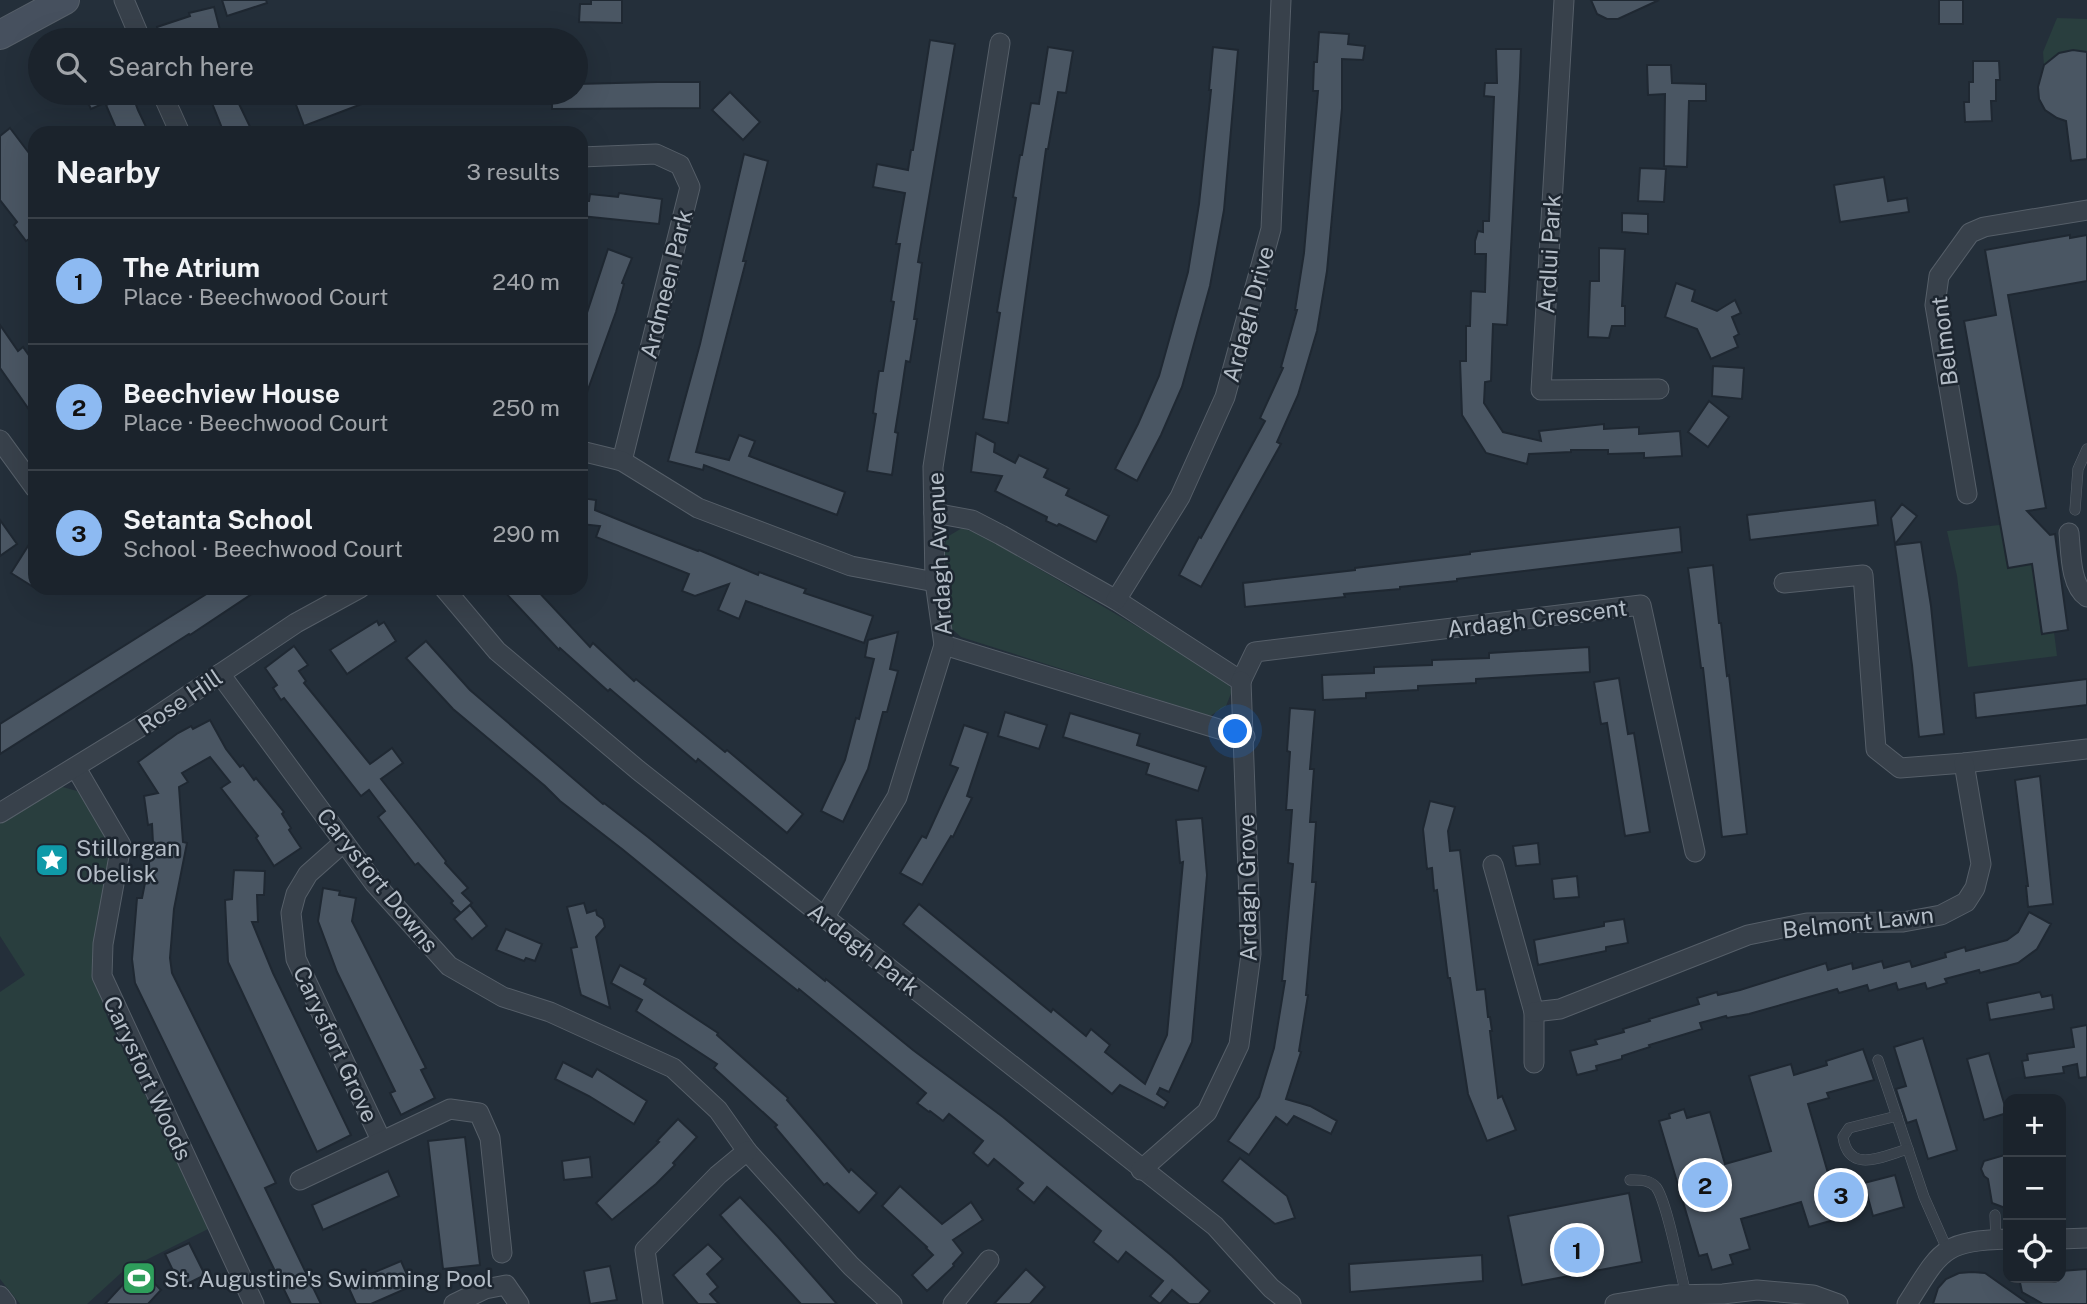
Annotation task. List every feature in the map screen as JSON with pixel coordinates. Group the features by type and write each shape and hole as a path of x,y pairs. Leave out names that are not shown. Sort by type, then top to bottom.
{"main road":[{"path":"0,35 65,0"}],"street":[{"path":"124,0 136,28"},
{"name":"Ardagh Drive","path":"1116,600 1180,497 1225,397 1270,229 1282,0"},
{"name":"Ardlui Park","path":"1564,0 1541,390 1659,389"},
{"name":"Ardagh Avenue","path":"824,918 897,797 944,645 935,582 933,467 1000,43"},
{"path":"167,105 177,126"},
{"name":"Ardmeen Park","path":"588,157 656,154 680,165 690,187 622,461"},
{"name":"Belmont","path":"1967,494 1935,305 1939,276 1970,233 2087,210"},
{"path":"0,440 28,478"},
{"path":"588,453 622,461 698,508 852,566 935,582"},
{"path":"934,513 972,520 1116,600 1241,681"},
{"path":"2069,533 2074,572 2082,594 2087,597"},
{"path":"1784,583 1863,575 1876,749 1899,768 2087,749"},
{"name":"Rose Hill","path":"0,813 76,768 296,623 347,595"},
{"name":"Ardagh Park","path":"450,595 497,651 638,770 1214,1226 1271,1288 1291,1304"},
{"name":"Ardagh Crescent","path":"1241,681 1255,652 1641,605 1695,852"},
{"path":"944,645 1245,737"},
{"name":"Carysfort Downs","path":"220,674 375,884 449,967 503,997 550,1012 673,1068 718,1110 747,1151 851,1266 892,1304"},
{"name":"Ardagh Grove","path":"1141,1170 1207,1112 1239,1045 1251,954 1241,681"},
{"name":"Belmont Lawn","path":"1534,1012 1560,1009 1748,935 1807,923 1903,922 1941,915 1966,902 1975,888 1981,863 1964,763"},
{"name":"Carysfort Woods","path":"76,768 121,845 103,944 102,976 254,1304"},
{"name":"Carysfort Grove","path":"344,842 308,874 296,894 291,913 296,959 381,1140"},
{"path":"1493,865 1534,1012 1534,1063"},
{"name":"Carysfort Grove","path":"300,1180 450,1109 479,1114 490,1138 502,1253"},
{"path":"653,1304 645,1250 718,1175 747,1151"},
{"path":"2066,1238 2087,1238"},
{"path":"1907,1304 1935,1261 1947,1249 1959,1243 2002,1239"},
{"path":"953,1304 989,1260"},
{"path":"454,1304 485,1289 506,1284 519,1304"},
{"path":"1615,1304 1686,1294 1757,1290 1813,1295 1838,1304"},
{"path":"0,1296 6,1304"}],"lane":[{"path":"2075,510 2078,469 2087,449"},
{"path":"1878,1060 1924,1197 1947,1249"},
{"path":"1897,1116 1849,1128 1843,1137 1845,1149 1860,1161 1908,1149"},
{"path":"1630,1180 1645,1180 1655,1187 1663,1205 1686,1294"},
{"path":"1995,1214 2002,1239"}],"green space":[{"path":"2057,18 2087,19 2087,52 2064,53 2044,65 2043,52"},
{"path":"2035,521 2009,568 2032,564 2041,633 2054,632 2057,656 1968,667 1957,576 1947,531"},
{"path":"962,528 980,534 1226,679 1232,691 1226,706 1210,716 961,637 951,628 946,614 943,553 947,537"},
{"path":"59,786 77,791 89,804 114,846 94,939 99,992 107,1017 210,1228 146,1260 133,1262 87,1304 20,1304 0,1279 0,992 25,975 0,936 0,822"}],"building":[{"path":"222,0 266,0 267,3 227,16"},
{"path":"591,0 622,0 622,23 579,22 580,4 591,4"},
{"path":"1591,0 1659,0 1618,19 1607,19 1597,14"},
{"path":"1939,0 1963,0 1963,24 1939,24"},
{"path":"214,7 219,28 157,28 190,16 189,13"},
{"path":"1319,32 1349,34 1348,44 1365,46 1363,60 1342,59 1342,108 1327,271 1317,331 1298,395 1277,442 1281,444 1201,587 1179,575 1265,421 1260,418 1283,368 1281,367 1297,310 1318,91 1313,91"},
{"path":"930,40 955,44 918,262 922,263 914,319 917,319 910,362 906,361 895,432 898,433 892,475 867,471 876,414 873,413 879,371 883,371 894,302 891,301 900,244 896,244 905,193 873,187 877,164 908,170"},
{"path":"1048,47 1073,51 1066,93 1058,92 1046,149 1008,423 983,419 1000,313 997,312 1016,198 1013,197 1020,155 1031,103 1039,104"},
{"path":"1213,47 1238,50 1224,210 1210,286 1182,387 1137,481 1115,469 1159,376 1188,272 1199,204"},
{"path":"1496,49 1521,49 1507,325 1493,324 1491,381 1485,382 1484,403 1503,432 1541,441 1539,431 1604,424 1604,429 1639,427 1639,434 1680,431 1682,456 1644,458 1644,453 1608,454 1608,450 1571,450 1529,454 1527,464 1486,453 1462,415 1460,361 1466,361 1466,326 1470,326 1471,291 1485,292 1486,254 1475,254 1475,241 1478,231 1483,232 1483,221 1489,221 1494,97 1484,96 1485,83 1497,83"},
{"path":"2073,50 2087,52 2087,159 2071,161 2066,121 2045,110 2039,99 2038,87 2044,65 2059,53"},
{"path":"1973,61 1999,61 2000,80 1996,80 1996,101 1991,101 1992,121 1965,122 1964,102 1969,102"},
{"path":"1647,65 1671,65 1672,83 1706,84 1706,101 1689,101 1687,167 1664,166 1665,94 1648,95"},
{"path":"700,82 700,108 552,109 552,105 588,105 588,84"},
{"path":"730,92 760,122 743,140 712,110"},
{"path":"106,105 136,105 146,126 115,126"},
{"path":"213,105 239,105 250,126 221,126"},
{"path":"296,105 359,105 304,126"},
{"path":"10,128 28,152 26,241 14,225 17,222 0,200 0,136"},
{"path":"744,154 768,161 743,261 746,261 696,452 729,460 739,435 755,441 749,456 845,492 837,515 704,465 703,470 668,461 700,344"},
{"path":"1640,168 1666,169 1664,202 1638,201"},
{"path":"1884,177 1888,201 1907,198 1909,212 1840,222 1834,185"},
{"path":"619,193 662,199 659,224 588,217 590,194 618,197"},
{"path":"1622,213 1648,214 1648,234 1622,232"},
{"path":"2070,235 2070,238 2087,235 2087,281 2008,295 2046,508 2027,511 2050,535 2055,534 2068,630 2042,634 2032,564 2008,568 1964,321 1996,315 1985,250"},
{"path":"1599,248 1625,249 1622,306 1625,306 1625,326 1612,326 1609,338 1588,337 1590,281 1599,281"},
{"path":"608,249 632,258 588,389 588,310"},
{"path":"1676,283 1695,290 1692,301 1717,311 1735,300 1741,313 1732,317 1739,334 1734,337 1738,347 1711,359 1697,329 1665,317"},
{"path":"0,325 18,351 23,347 28,354 28,408 0,368"},
{"path":"1713,366 1744,368 1742,399 1712,396"},
{"path":"1709,401 1729,417 1708,447 1688,432"},
{"path":"976,433 995,443 994,452 1015,463 1019,455 1048,469 1044,477 1069,489 1066,495 1109,516 1096,542 1059,524 1057,526 1046,521 1047,517 995,491 1002,476 971,472"},
{"path":"588,499 596,500 595,510 758,575 759,572 806,589 804,593 873,616 864,643 746,601 739,619 718,610 729,584 695,596 682,591 689,574 596,537 600,526 588,525"},
{"path":"1875,500 1878,525 1750,540 1747,515"},
{"path":"1902,504 1917,516 1895,544 1891,518"},
{"path":"0,520 17,544 0,556"},
{"path":"1680,527 1682,552 1344,594 1345,597 1245,607 1243,583"},
{"path":"1921,542 1931,606 1944,734 1919,737 1895,545"},
{"path":"28,546 28,584 11,573"},
{"path":"1713,565 1747,834 1722,837 1703,668 1688,568"},
{"path":"205,595 250,595 0,754 0,724"},
{"path":"508,595 542,595 590,647 593,643 634,681 636,679 725,752 727,750 803,814 787,833 698,759 696,762 610,689 608,691 560,648 559,650"},
{"path":"377,621 379,625 384,622 396,641 347,674 330,650"},
{"path":"898,632 890,669 898,671 887,712 883,712 868,769 843,822 821,811 845,760 856,718 859,719 874,659 865,657 868,640"},
{"path":"426,641 470,690 603,804 648,837 913,1050 1003,1117 1172,1256 1210,1291 1199,1304 1189,1304 1172,1290 1160,1304 1150,1296 1163,1281 1126,1252 1118,1262 1093,1242 1101,1231 1047,1187 1034,1203 1017,1189 1023,1183 994,1159 988,1166 973,1153 983,1141 949,1114 943,1121 917,1103 926,1093 560,801 453,709 406,658"},
{"path":"294,646 308,665 299,671 306,681 304,683 370,764 392,748 403,763 381,779 445,863 468,888 462,893 472,903 461,913 418,863 415,865 378,817 385,811 369,790 361,796 284,698 281,700 273,688 277,685 265,668"},
{"path":"1589,647 1590,672 1476,679 1476,683 1418,686 1418,690 1366,693 1366,698 1323,700 1322,675 1374,673 1374,667 1432,665 1432,660 1489,658 1489,653"},
{"path":"1619,678 1628,734 1634,733 1650,832 1625,836 1607,723 1601,724 1594,682"},
{"path":"2087,679 2087,705 1976,718 1974,693"},
{"path":"1290,708 1315,710 1310,769 1314,769 1310,822 1316,822 1312,882 1316,882 1301,1052 1286,1099 1310,1106 1337,1121 1331,1134 1294,1116 1287,1125 1276,1117 1249,1155 1228,1141 1259,1097 1274,1048 1285,981 1282,981 1293,864 1288,863 1292,810 1286,810"},
{"path":"1005,712 1047,725 1039,749 998,736"},
{"path":"1070,713 1140,734 1137,745 1206,767 1198,791 1146,774 1149,764 1063,737"},
{"path":"210,720 226,749 240,767 243,765 254,780 256,778 284,812 282,814 291,828 289,830 301,848 274,866 256,838 258,836 221,788 230,782 210,757 182,773 188,782 179,787 183,842 187,843 174,909 170,958 172,973 276,1183 265,1188 321,1304 291,1304 135,983 132,959 137,898 142,898 153,843 152,824 148,825 144,796 158,793 138,762 178,733"},
{"path":"964,725 988,733 967,796 972,798 953,837 951,836 922,885 900,873 922,836 926,838 958,768 950,765"},
{"path":"2040,776 2053,904 2028,907 2028,886 2015,780"},
{"path":"1430,801 1455,807 1448,831 1450,851 1460,850 1477,990 1485,989 1498,1098 1502,1096 1516,1130 1487,1141 1468,1094 1448,978 1437,890 1434,891 1432,868 1427,869 1423,829"},
{"path":"1202,818 1207,875 1192,1042 1169,1092 1160,1088 1157,1094 1168,1102 1164,1108 1120,1085 1112,1094 903,924 919,904 1051,1012 1053,1009 1086,1036 1091,1029 1110,1045 1105,1052 1145,1084 1167,1035 1183,862 1180,863 1176,820"},
{"path":"1538,843 1540,864 1516,866 1513,846"},
{"path":"55,846 63,849 66,857 63,865 55,868 47,865 44,857 47,849"},
{"path":"234,870 265,871 264,895 257,895 258,922 252,922 273,973 351,1135 317,1152 228,962 225,900 232,899"},
{"path":"1577,876 1579,897 1554,899 1552,879"},
{"path":"323,888 356,898 352,921 426,1068 421,1070 435,1098 401,1115 390,1093 395,1091 337,972 318,921"},
{"path":"584,903 587,913 596,910 605,927 596,937 610,1008 581,995 579,987 571,948 577,947 567,907"},
{"path":"470,905 487,926 472,939 454,919"},
{"path":"2029,912 2051,924 2037,949 2018,963 1945,979 1947,983 1927,989 1925,983 1898,990 1896,983 1869,991 1867,985 1839,993 1837,989 1749,1014 1726,1016 1700,1023 1702,1029 1649,1045 1650,1047 1622,1056 1622,1059 1596,1066 1597,1070 1577,1075 1570,1051 1597,1044 1595,1040 1624,1032 1623,1029 1650,1021 1649,1019 1699,1004 1697,998 1717,992 1718,995 1740,990 1826,963 1828,970 1852,963 1853,969 1882,961 1884,968 1910,961 1912,967 1946,957 1945,953 1965,947 1966,951 2007,940 2018,932"},
{"path":"1624,919 1628,943 1606,947 1606,951 1538,965 1534,940 1604,926 1604,922"},
{"path":"506,929 542,944 535,961 526,958 524,961 496,950"},
{"path":"620,965 646,979 644,984 718,1033 717,1035 788,1098 849,1172 851,1169 877,1193 859,1213 827,1183 824,1185 775,1127 777,1125 714,1068 717,1064 636,1011 642,1000 611,983"},
{"path":"2040,992 2042,997 2052,995 2054,1009 1990,1020 1987,1003"},
{"path":"2087,1025 2087,1077 2079,1078 2077,1064 2063,1067 2064,1073 2025,1078 2022,1061 2028,1060 2027,1054 2074,1047 2071,1028"},
{"path":"1923,1038 1957,1150 1928,1159 1916,1120 1907,1123 1896,1089 1906,1086 1894,1047"},
{"path":"1863,1049 1874,1080 1827,1093 1829,1098 1808,1104 1841,1218 1809,1227 1801,1202 1741,1219 1750,1249 1730,1255 1733,1264 1712,1270 1707,1254 1699,1256 1659,1121 1684,1109 1687,1118 1710,1112 1725,1164 1771,1151 1749,1076 1791,1064 1794,1075 1827,1065 1826,1061"},
{"path":"1989,1053 2003,1100 2003,1114 1984,1120 1967,1059"},
{"path":"563,1062 592,1077 597,1069 647,1101 634,1124 555,1079"},
{"path":"678,1119 697,1137 656,1184 612,1220 596,1203 659,1142 657,1141"},
{"path":"465,1137 480,1265 443,1269 428,1141"},
{"path":"2003,1155 2003,1207 1992,1203 1988,1179 1981,1169 1984,1161"},
{"path":"590,1157 592,1177 564,1180 562,1161"},
{"path":"1240,1158 1287,1196 1295,1218 1275,1224 1222,1181"},
{"path":"388,1171 399,1196 323,1230 312,1205"},
{"path":"1895,1175 1904,1207 1873,1216 1864,1183"},
{"path":"900,1186 942,1224 971,1202 983,1220 953,1240 963,1253 954,1266 927,1291 912,1275 933,1255 882,1206"},
{"path":"1629,1193 1642,1262 1522,1285 1508,1216"},
{"path":"740,1197 837,1304 801,1304 743,1241 720,1215"},
{"path":"189,1243 205,1275 181,1287 165,1254"},
{"path":"708,1244 723,1259 707,1274 718,1287 710,1294 719,1304 698,1304 673,1275"},
{"path":"1482,1255 1483,1281 1350,1292 1349,1264"},
{"path":"401,1261 412,1286 371,1304 356,1304 347,1284"},
{"path":"610,1266 617,1300 590,1304 584,1271"},
{"name":"St. Augustine's Swimming Pool","path":"139,1267 161,1290 148,1304 105,1304"},
{"path":"1026,1269 1045,1287 1030,1304 994,1304"},
{"path":"2087,1269 2087,1304 2043,1304 2022,1292 2020,1283 2066,1283 2066,1271"},
{"path":"1959,1273 1985,1273 2029,1304 1933,1304 1938,1288 1946,1279"}],"place":[{"name":"Stillorgan Obelisk","path":"52,860"},
{"name":"Beechview House","path":"1705,1185"},
{"name":"Setanta School","path":"1841,1195"},
{"name":"The Atrium","path":"1577,1250"},
{"name":"St. Augustine's Swimming Pool","path":"139,1278"}]}
